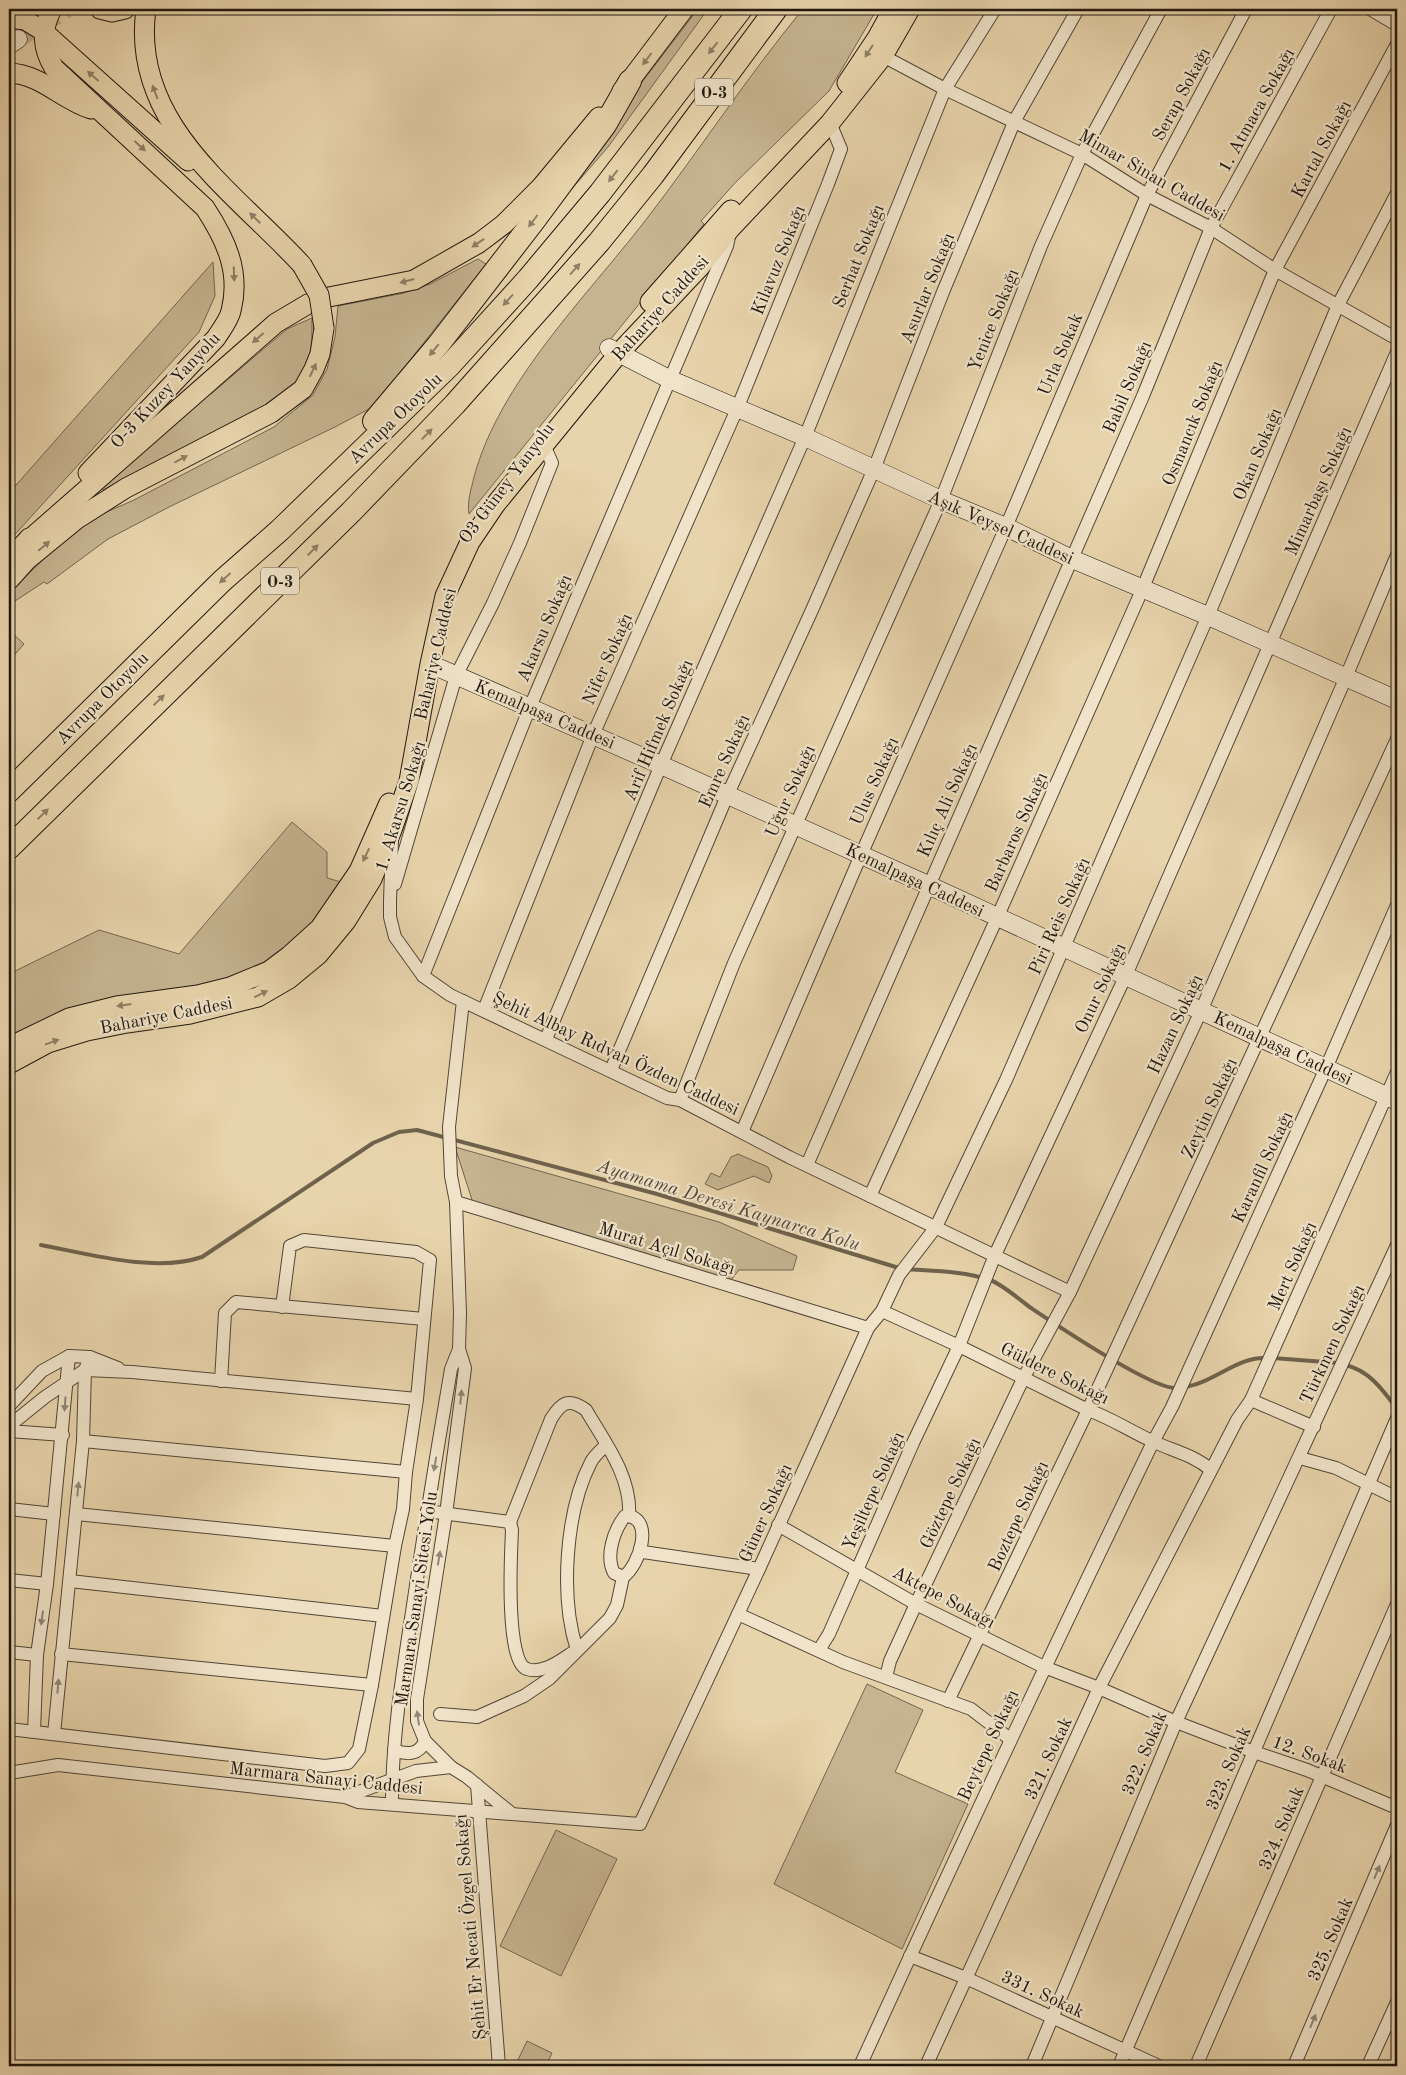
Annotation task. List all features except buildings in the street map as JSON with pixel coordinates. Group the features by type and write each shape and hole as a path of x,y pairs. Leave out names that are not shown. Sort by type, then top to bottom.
{"highway":[{"name":"Avrupa Otoyolu","path":"9,791 222,581 327,486 449,366 521,286 600,193 741,9"},
{"name":"O-3","path":"653,175 776,9"},
{"path":"653,175 676,160 696,137 793,9"},
{"path":"261,546 330,465 372,424 438,345 605,125 630,81"},
{"name":"Avrupa Otoyolu","path":"9,848 383,480 455,404 599,242 653,175"}],"main road":[{"path":"9,17 16,9"},
{"path":"43,31 52,9"},
{"path":"100,9 112,12 125,9"},
{"path":"9,580 27,560 77,519 135,484 271,413 303,388 320,354 324,328 319,295 302,265 236,200 181,138 160,106 150,80 146,57 144,29 146,9"},
{"path":"22,546 276,322 308,304 324,298 414,280 461,254 504,224 541,188 630,81 684,9"},
{"path":"614,350 718,224 840,95 877,38 893,9"},
{"name":"Bahariye Caddesi","path":"9,1064 48,1043 87,1030 190,1014 258,996 289,979 318,955 346,921 372,879 392,830 409,781 430,664 445,596 470,542 495,505 544,445 614,350 698,268 730,229 830,123 882,56 910,9"},
{"path":"9,17 25,20 43,31 209,180 236,200"},
{"name":"O-3 Kuzey Yanyolu","path":"9,562 68,494 216,338 231,312 234,267 218,228 206,208 54,68 47,57 43,31"},
{"path":"9,73 31,77 66,99 104,114"},
{"name":"Aşık Veysel Caddesi","path":"614,350 670,379 736,409 805,437 941,500 1006,527 1072,559 1142,590 1208,616 1397,700"},
{"name":"O3 Güney Yanyolu","path":"9,1047 68,1018 117,1006 198,995 230,987 269,971 320,928 359,871 387,810 403,759 435,598 453,554 481,513 614,350"},
{"name":"Kemalpaşa Caddesi","path":"430,664 928,885 1392,1098"}],"street":[{"name":"Serhat Sokağı","path":"805,437 945,89 995,9"},
{"name":"Asurlar Sokağı","path":"874,469 1015,120 1078,9"},
{"name":"Yenice Sokağı","path":"941,500 1013,316 1082,154 1161,9"},
{"name":"Serap Sokağı","path":"1147,195 1246,9"},
{"name":"1. Atmaca Sokağı","path":"1211,228 1331,9"},
{"path":"1370,9 1397,25"},
{"name":"Kartal Sokağı","path":"1275,270 1397,44"},
{"name":"Mimar Sinan Caddesi","path":"882,56 945,89 1015,120 1082,154 1147,195 1211,228 1275,270 1397,339"},
{"name":"Kilavuz Sokağı","path":"736,409 841,149 830,123"},
{"name":"Okan Sokağı","path":"1208,616 1338,305 1397,193"},
{"name":"Urla Sokak","path":"1006,527 1147,195"},
{"name":"Babil Sokağı","path":"1072,559 1143,396 1211,228"},
{"name":"Akarsu Sokağı","path":"423,976 530,707 728,246 730,229"},
{"name":"Osmancık Sokağı","path":"1142,590 1275,270"},
{"name":"Mimarbaşı Sokağı","path":"1270,644 1397,352"},
{"name":"Nifer Sokağı","path":"484,1010 593,735 736,409"},
{"name":"Arif Hifmek Sokağı","path":"546,1039 661,765 805,437"},
{"name":"1. Akarsu Sokağı","path":"390,901 456,676 493,604 552,463 544,445"},
{"name":"Emre Sokağı","path":"612,1070 727,796 874,469"},
{"name":"Uğur Sokağı","path":"680,1100 734,963 794,825 941,500"},
{"name":"Ulus Sokağı","path":"742,1132 861,855 1006,527"},
{"name":"Hazan Sokağı","path":"1023,1379 1070,1292 1201,1011 1397,555"},
{"name":"Kılıç Ali Sokağı","path":"807,1165 1072,559"},
{"name":"Barbaros Sokağı","path":"870,1196 997,918 1142,590"},
{"name":"Piri Reis Sokağı","path":"936,1227 1006,1080 1208,616"},
{"name":"Onur Sokağı","path":"959,1346 995,1255 1126,975 1270,644"},
{"name":"Zeytin Sokağı","path":"1088,1410 1261,1038 1397,739"},
{"name":"Şehit Albay Rıdvan Özden Caddesi","path":"392,830 390,917 395,937 423,976 463,1001 612,1070 667,1098 680,1100 807,1165 995,1255"},
{"name":"Karanfil Sokağı","path":"1153,1442 1182,1384 1326,1068 1397,905"},
{"name":"Marmara Sanayi Sitesi Yolu","path":"463,1001 449,1127 451,1176 456,1202 460,1349 464,1368 446,1514 416,1699 417,1721 425,1741 451,1767 477,1785 510,1813"},
{"name":"Mert Sokağı","path":"1211,1470 1237,1420 1251,1400 1392,1098 1397,1072"},
{"name":"Murat Açıl Sokağı","path":"456,1202 868,1328"},
{"name":"Güner Sokağı","path":"640,1824 759,1569 868,1328 882,1310 899,1275 936,1227"},
{"path":"9,1729 325,1766 348,1763 359,1748 372,1686 403,1509 406,1472 417,1399 430,1260 416,1252 304,1240 290,1246 282,1307"},
{"name":"Türkmen Sokağı","path":"1300,1458 1397,1245"},
{"path":"995,1255 1070,1292"},
{"path":"221,1380 225,1313 236,1302 424,1319"},
{"name":"Güldere Sokağı","path":"882,1310 959,1346 1023,1379 1102,1415 1153,1442 1201,1461 1211,1470"},
{"name":"Yeşiltepe Sokağı","path":"819,1650 829,1634 913,1443 959,1346"},
{"name":"Marmara Sanayi Sitesi Yolu","path":"392,1804 398,1705 451,1369 460,1349"},
{"path":"9,1406 42,1372 69,1356 90,1357 132,1372"},
{"path":"34,1732 37,1655 47,1584 63,1435 69,1356"},
{"path":"54,1734 83,1441 85,1370 90,1357"},
{"path":"9,1426 85,1370 132,1372 417,1399"},
{"name":"Göztepe Sokağı","path":"886,1678 890,1661 916,1604 1023,1379"},
{"path":"1251,1400 1314,1427"},
{"path":"577,1650 544,1669 529,1670 520,1664 513,1638 510,1610 512,1530 510,1522 550,1419 558,1408 566,1403 578,1404 586,1410 606,1445 623,1478 628,1501 628,1516"},
{"name":"Boztepe Sokağı","path":"948,1701 1088,1410"},
{"name":"323. Sokak","path":"1119,2066 1397,1419"},
{"path":"9,1432 63,1435"},
{"path":"83,1441 406,1472"},
{"name":"Beytepe Sokağı","path":"860,2066 1010,1739 1153,1442"},
{"path":"577,1650 570,1630 567,1595 568,1550 582,1482 592,1460 606,1445"},
{"path":"1300,1458 1336,1468 1397,1498"},
{"name":"322. Sokak","path":"1032,2066 1176,1722 1300,1458"},
{"name":"321. Sokak","path":"926,2066 1099,1688 1211,1470"},
{"path":"9,1509 54,1514"},
{"path":"427,1512 510,1522"},
{"path":"76,1514 395,1546"},
{"path":"440,1714 477,1717 524,1696 549,1679 610,1618 617,1605 623,1577 633,1567 640,1549 642,1532 634,1518 628,1516 620,1522 611,1551 612,1570 623,1577"},
{"name":"Aktepe Sokağı","path":"778,1525 916,1604 980,1637 1044,1668 1099,1688"},
{"path":"640,1549 643,1552 759,1569"},
{"path":"9,1580 47,1584"},
{"path":"70,1581 384,1616"},
{"name":"324. Sokak","path":"1196,2066 1397,1604"},
{"path":"738,1614 886,1678 971,1709 1010,1739"},
{"path":"9,1652 37,1655"},
{"path":"61,1654 372,1686"},
{"name":"12. Sokak","path":"1099,1688 1176,1722 1322,1776 1397,1808"},
{"path":"394,1750 407,1754 417,1752 422,1748 425,1741"},
{"name":"Marmara Sanayi Caddesi","path":"9,1772 58,1766 345,1797 358,1802 640,1824"},
{"path":"345,1797 416,1771 451,1767"},
{"name":"Şehit Er Necati Özgel Sokağı","path":"477,1785 499,2066"},
{"name":"325. Sokak","path":"1294,2066 1397,1825"},
{"name":"331. Sokak","path":"910,1956 966,1978 1159,2066"},
{"path":"1368,2066 1397,2002"}],"shaded area":[{"path":"698,9 708,9 608,147 472,304"},
{"path":"803,9 877,9 829,91 735,183 701,221 704,224 469,514 474,477 486,442 503,408 524,375 547,342 645,221 762,61"},
{"path":"478,259 486,264 369,409 108,539 47,584 44,582 9,605 9,593 59,544 97,516 132,501 274,427 313,395 327,369 335,337 338,306 404,293 430,284"},
{"path":"213,262 215,296 199,332 9,541 9,493"},
{"path":"312,318 312,337 308,362 290,390 268,404 103,490 102,487 208,394 212,393 287,329"},
{"path":"9,630 24,644 9,661"},
{"path":"292,822 327,852 327,878 352,885 261,988 159,994 85,1004 25,1030 9,1045 9,974 99,930 179,954"},
{"path":"455,1147 719,1222 797,1256 793,1270 739,1270 731,1280 473,1203"},
{"path":"738,1154 768,1167 772,1176 769,1183 754,1176 718,1190 705,1184 711,1173 720,1177 731,1157"},
{"path":"867,1684 923,1710 895,1772 968,1804 902,1949 774,1884"},
{"path":"556,1830 617,1859 561,1976 500,1946"},
{"path":"527,2041 552,2053 546,2066 515,2066"}],"waterway":[{"name":"Ayamama Deresi Kaynarca Kolu","path":"41,1245 143,1263 184,1261 202,1257 373,1143 399,1132 417,1130 657,1194 899,1268"},
{"name":"Ayamama Deresi Kaynarca Kolu","path":"906,1269 959,1273 995,1282 1043,1316 1127,1368 1165,1386 1177,1388"},
{"name":"Ayamama Deresi Kaynarca Kolu","path":"1184,1387 1205,1381 1245,1361 1266,1358"},
{"name":"Ayamama Deresi Kaynarca Kolu","path":"1273,1358 1338,1363"},
{"name":"Ayamama Deresi Kaynarca Kolu","path":"1345,1365 1368,1376 1381,1388 1397,1409"}],"tunnel":[{"path":"18,39 67,9"}]}
